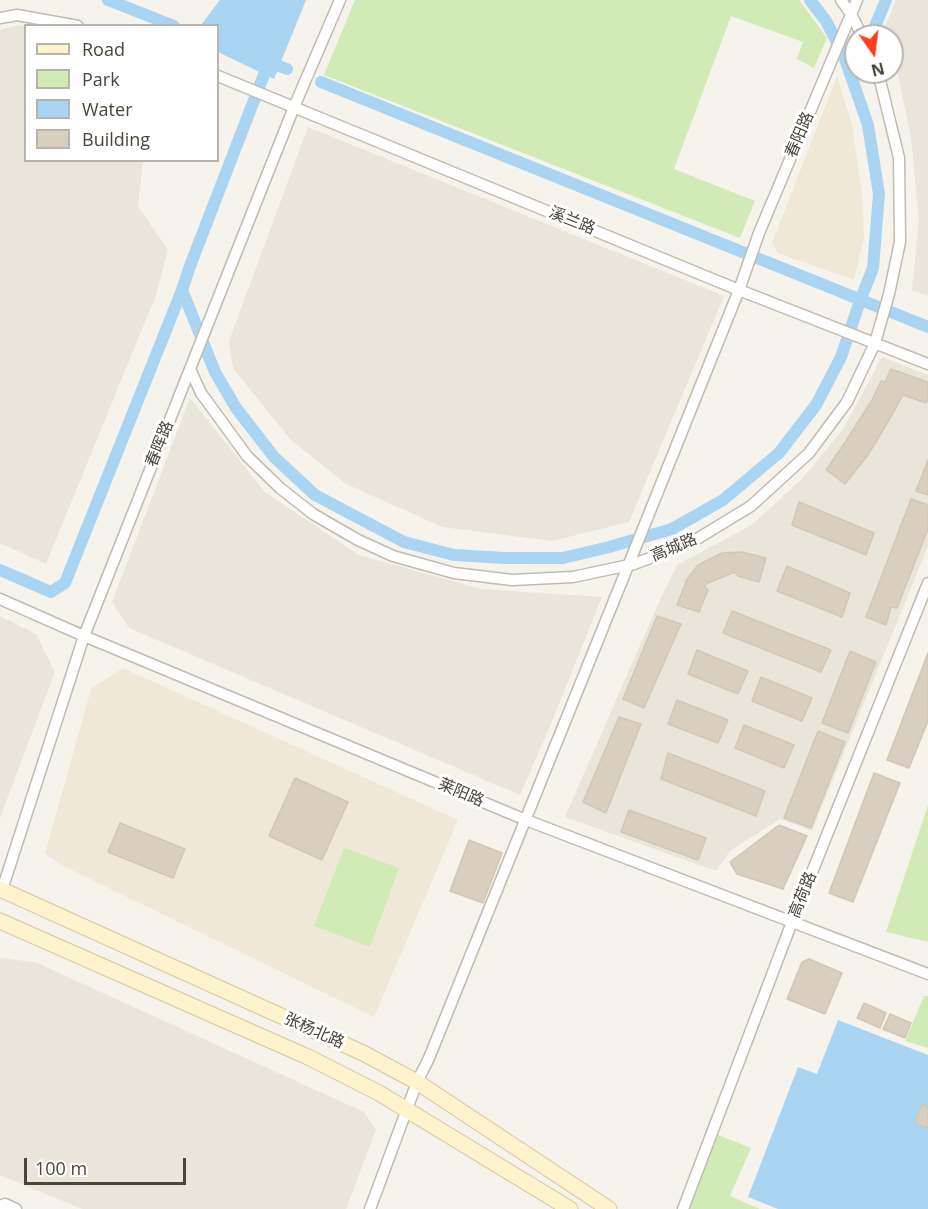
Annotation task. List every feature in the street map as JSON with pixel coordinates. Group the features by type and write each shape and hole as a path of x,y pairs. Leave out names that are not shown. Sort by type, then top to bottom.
{"main road":[{"name":"张杨北路","path":"1,892 363,1053 417,1082 609,1209"},
{"name":"张杨北路","path":"0,921 308,1057 380,1093 570,1209"}],"street":[{"name":"春晖路","path":"1,892 84,636 294,106 340,0"},
{"path":"842,0 856,24"},
{"name":"春阳路","path":"370,1209 417,1082 434,1047 526,820 759,233 857,0"},
{"path":"0,18 17,15 67,24"},
{"name":"溪兰路","path":"219,76 738,290 928,364"},
{"name":"高城路","path":"190,369 201,393 247,456 280,488 313,514 358,540 393,556 454,573 512,580 573,577 628,566 692,542 751,506 809,453 847,402 875,343 889,294 900,242 899,158 881,84"},
{"name":"高荷路","path":"683,1209 792,922 928,583"},
{"name":"莱阳路","path":"0,599 526,820 928,974"},
{"path":"0,1206 5,1204 16,1209"}],"shaded area":[{"path":"896,0 928,0 928,296 912,290 919,220 911,138 900,84 904,84 904,24 886,24"},
{"path":"19,25 24,26 24,162 143,162 138,206 168,250 156,295 46,564 0,543 0,30"},
{"path":"837,76 852,125 862,194 864,239 854,280 778,253 772,243"},
{"path":"308,127 724,296 629,522 552,541 442,527 346,484 290,439 233,368 229,341"},
{"path":"882,357 928,375 928,546 812,831 780,819 730,851 716,871 565,817 677,565 750,526 802,479 843,429"},
{"path":"190,398 265,492 359,555 481,589 602,597 520,795 129,628 112,602"},
{"path":"0,616 36,634 55,672 0,818"},
{"path":"123,668 458,820 374,1017 63,866 45,854 91,689"},
{"path":"0,958 35,962 364,1112 376,1130 346,1209 82,1209 0,1175"}],"green space":[{"path":"355,0 799,0 827,38 814,68 797,59 803,42 731,16 674,169 755,201 740,238 324,75"},
{"path":"928,805 928,942 886,932"},
{"path":"344,848 399,868 370,947 314,926"},
{"path":"924,996 928,996 928,1048 905,1041"},
{"path":"716,1134 751,1148 730,1196 760,1209 686,1209"}],"water":[{"path":"220,0 306,0 274,79 219,52 219,24 202,24"},
{"path":"838,1020 928,1055 928,1107 922,1105 915,1122 928,1128 928,1209 778,1209 748,1197 798,1067 817,1074"}],"building":[{"path":"891,369 928,382 928,399 926,403 903,395 868,455 845,484 826,470 872,400 881,381 885,382"},
{"path":"928,460 928,495 916,491"},
{"path":"911,499 928,505 928,529 897,608 891,607 886,625 866,617"},
{"path":"799,502 874,533 866,555 792,525"},
{"path":"742,552 766,558 759,582 738,576 735,572 704,586 708,590 699,612 677,605 687,579 698,565 722,553"},
{"path":"787,566 850,593 842,617 777,591"},
{"path":"732,611 831,650 821,672 723,633"},
{"path":"657,616 681,624 644,708 623,699"},
{"path":"697,650 748,671 738,694 688,674"},
{"path":"850,651 876,662 848,733 822,723"},
{"path":"928,653 928,721 909,768 887,760"},
{"path":"761,677 812,698 802,721 752,701"},
{"path":"677,700 728,720 718,743 668,724"},
{"path":"619,717 641,724 606,813 583,802"},
{"path":"744,725 794,745 784,768 735,748"},
{"path":"818,731 845,742 811,828 784,818"},
{"path":"668,753 765,791 756,816 661,779"},
{"path":"874,773 900,783 853,902 829,893"},
{"path":"295,778 348,802 322,860 269,836"},
{"path":"629,810 706,838 698,860 621,832"},
{"path":"120,823 185,849 173,878 108,852"},
{"path":"779,825 807,836 783,889 737,874 730,862"},
{"path":"469,840 502,853 483,903 450,891"},
{"path":"809,959 842,973 825,1014 787,999 802,962"},
{"path":"864,1003 886,1013 880,1028 857,1018"},
{"path":"890,1014 911,1023 905,1038 883,1029"},
{"path":"922,1104 928,1107 928,1128 915,1123"}],"waterway":[{"path":"108,0 169,24"},
{"path":"182,290 215,372 236,408 274,457 315,495 404,542 454,555 563,558 672,529 723,500 779,453 816,405 841,357 873,268 879,194 868,125 844,56 826,21 810,0"},
{"path":"876,24 886,0"},
{"path":"0,570 51,592 65,583 182,290 270,59"},
{"path":"263,60 287,69"},
{"path":"321,82 928,327"}]}
